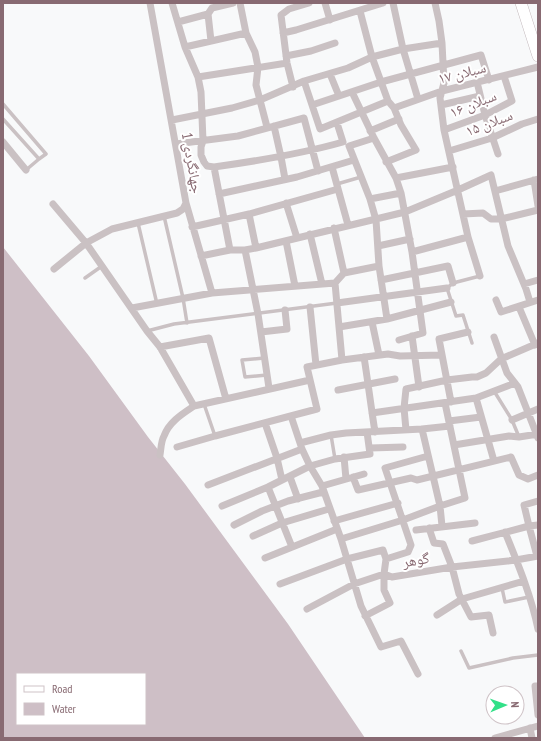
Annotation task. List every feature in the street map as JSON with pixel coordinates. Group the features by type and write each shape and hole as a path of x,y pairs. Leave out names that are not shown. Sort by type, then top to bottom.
{"street":[{"name":"جهانگردی 1","path":"54,269 86,243 112,229 177,213 183,209 186,203 150,3"},
{"path":"172,3 186,47 198,77 202,103 201,114 203,141 201,155 207,166 214,167 282,157 313,151 343,142 336,123"},
{"path":"178,22 210,8 233,3"},
{"path":"240,3 246,33 255,52 258,67 256,85 260,100 282,157 285,179"},
{"path":"293,86 286,59 281,15 289,9 307,3"},
{"path":"325,3 330,20"},
{"path":"283,33 384,3"},
{"path":"393,3 403,49 418,99"},
{"path":"435,3 442,43 444,83 440,98 444,130 468,237 480,276"},
{"path":"521,3 538,56"},
{"path":"210,8 211,41"},
{"path":"360,11 372,57 388,101 394,108 416,150 386,162"},
{"path":"186,47 246,33"},
{"path":"198,77 258,67 335,43"},
{"path":"172,120 260,100 293,86 330,74 372,57 403,49 442,43"},
{"path":"312,105 381,82 481,55 489,80"},
{"name":"سبلان ۱۷","path":"394,108 442,91 538,67"},
{"path":"330,74 339,96"},
{"name":"سبلان ۱۶","path":"444,130 485,115 512,101 504,76"},
{"path":"304,82 320,129 388,101"},
{"path":"477,82 485,115 498,154"},
{"path":"352,92 386,162 396,178 401,192 405,212 423,333 399,340"},
{"path":"441,105 480,96"},
{"path":"176,144 238,136 270,126 304,118 318,171"},
{"path":"387,319 379,266 376,220 370,199 349,146 399,119"},
{"name":"سبلان ۱۵","path":"449,151 492,138 522,124 538,119"},
{"path":"3,142 26,170"},
{"path":"219,194 318,171 354,160"},
{"path":"396,178 453,166"},
{"path":"214,167 230,250"},
{"path":"332,167 348,225"},
{"path":"201,256 230,250 256,248 405,212 491,175 508,246 530,302"},
{"path":"495,191 536,180 538,206"},
{"path":"192,227 249,214 338,186"},
{"path":"370,199 401,192"},
{"path":"186,203 212,293"},
{"path":"286,203 297,238"},
{"path":"53,204 86,243 147,331 160,347 194,406"},
{"path":"463,214 483,213 491,219 501,219 538,210"},
{"path":"249,214 256,248"},
{"path":"334,228 344,273"},
{"path":"310,234 322,284"},
{"path":"412,252 468,237"},
{"path":"378,246 410,239"},
{"path":"286,241 295,286"},
{"path":"244,250 258,314 269,388"},
{"path":"132,308 212,293 335,283 344,273 379,266"},
{"path":"337,303 450,286 448,266 381,280"},
{"path":"524,284 538,280"},
{"path":"335,283 342,360"},
{"path":"496,300 501,312 538,300"},
{"path":"339,327 387,319 451,302"},
{"path":"406,430 404,408 406,389 447,380 477,377 486,373 501,359 536,344 519,306"},
{"path":"310,307 316,365"},
{"path":"260,332 287,329 285,310"},
{"path":"372,322 378,355"},
{"path":"341,539 403,520 465,498 449,424 447,380 439,340 468,332"},
{"path":"412,336 419,387"},
{"path":"454,445 509,436 538,435 518,387 507,373 494,337"},
{"path":"160,347 209,338 226,399"},
{"path":"177,448 215,436 317,409 307,367 342,360 388,354 415,356 442,355"},
{"path":"222,506 290,477 310,466 344,457 370,454 372,413 364,357"},
{"path":"338,390 395,379"},
{"path":"160,455 164,436 172,422 194,406 310,380"},
{"path":"372,413 476,398 515,383"},
{"path":"476,398 494,461"},
{"path":"512,420 538,409"},
{"path":"291,416 301,446 323,489 341,539 365,616 381,648 401,641 418,674"},
{"path":"208,485 330,435 422,429 481,417"},
{"path":"265,423 277,458 282,480"},
{"path":"422,429 440,506 442,526"},
{"path":"370,448 403,447"},
{"path":"386,559 408,552 411,545 386,468 428,456"},
{"path":"344,457 350,478 358,490 411,478 417,480 511,457 519,475 528,478 538,475"},
{"path":"234,525 262,511 364,474"},
{"path":"290,477 298,499"},
{"path":"268,487 292,547"},
{"path":"537,556 524,505 538,501"},
{"path":"334,521 398,503"},
{"path":"253,536 282,523 329,508"},
{"path":"416,530 475,523"},
{"path":"472,541 538,525"},
{"path":"429,528 434,543 443,544 452,567 459,594 471,617 489,614 493,633"},
{"path":"265,558 337,529"},
{"path":"505,532 529,597 537,614 538,629"},
{"path":"280,584 347,559 383,550 386,559 384,590 390,603 365,616"},
{"name":"گوهر","path":"307,609 354,584 384,574 392,578 452,567 516,560 537,556"},
{"path":"437,615 462,599 524,581"},
{"path":"538,686 535,686 538,715"},
{"path":"495,738 538,726"},
{"path":"530,728 532,738"}],"lane":[{"path":"3,104 46,154 26,170"},
{"path":"3,118 39,159"},
{"path":"8,124 15,118"},
{"path":"338,186 361,177"},
{"path":"164,216 183,298 187,323"},
{"path":"138,222 157,304"},
{"path":"85,278 102,266"},
{"path":"472,342 463,315 456,316 451,302 450,286 480,276"},
{"path":"147,331 174,324 337,303"},
{"path":"264,358 242,360 245,377 267,375"},
{"path":"494,391 512,420 519,436"},
{"path":"204,404 215,436"},
{"path":"330,435 335,459"},
{"path":"501,587 505,602 529,597"},
{"path":"461,651 468,668 513,658 538,655"}],"water":[{"path":"3,247 89,356 148,437 185,484 288,624 365,738 3,738"}]}
